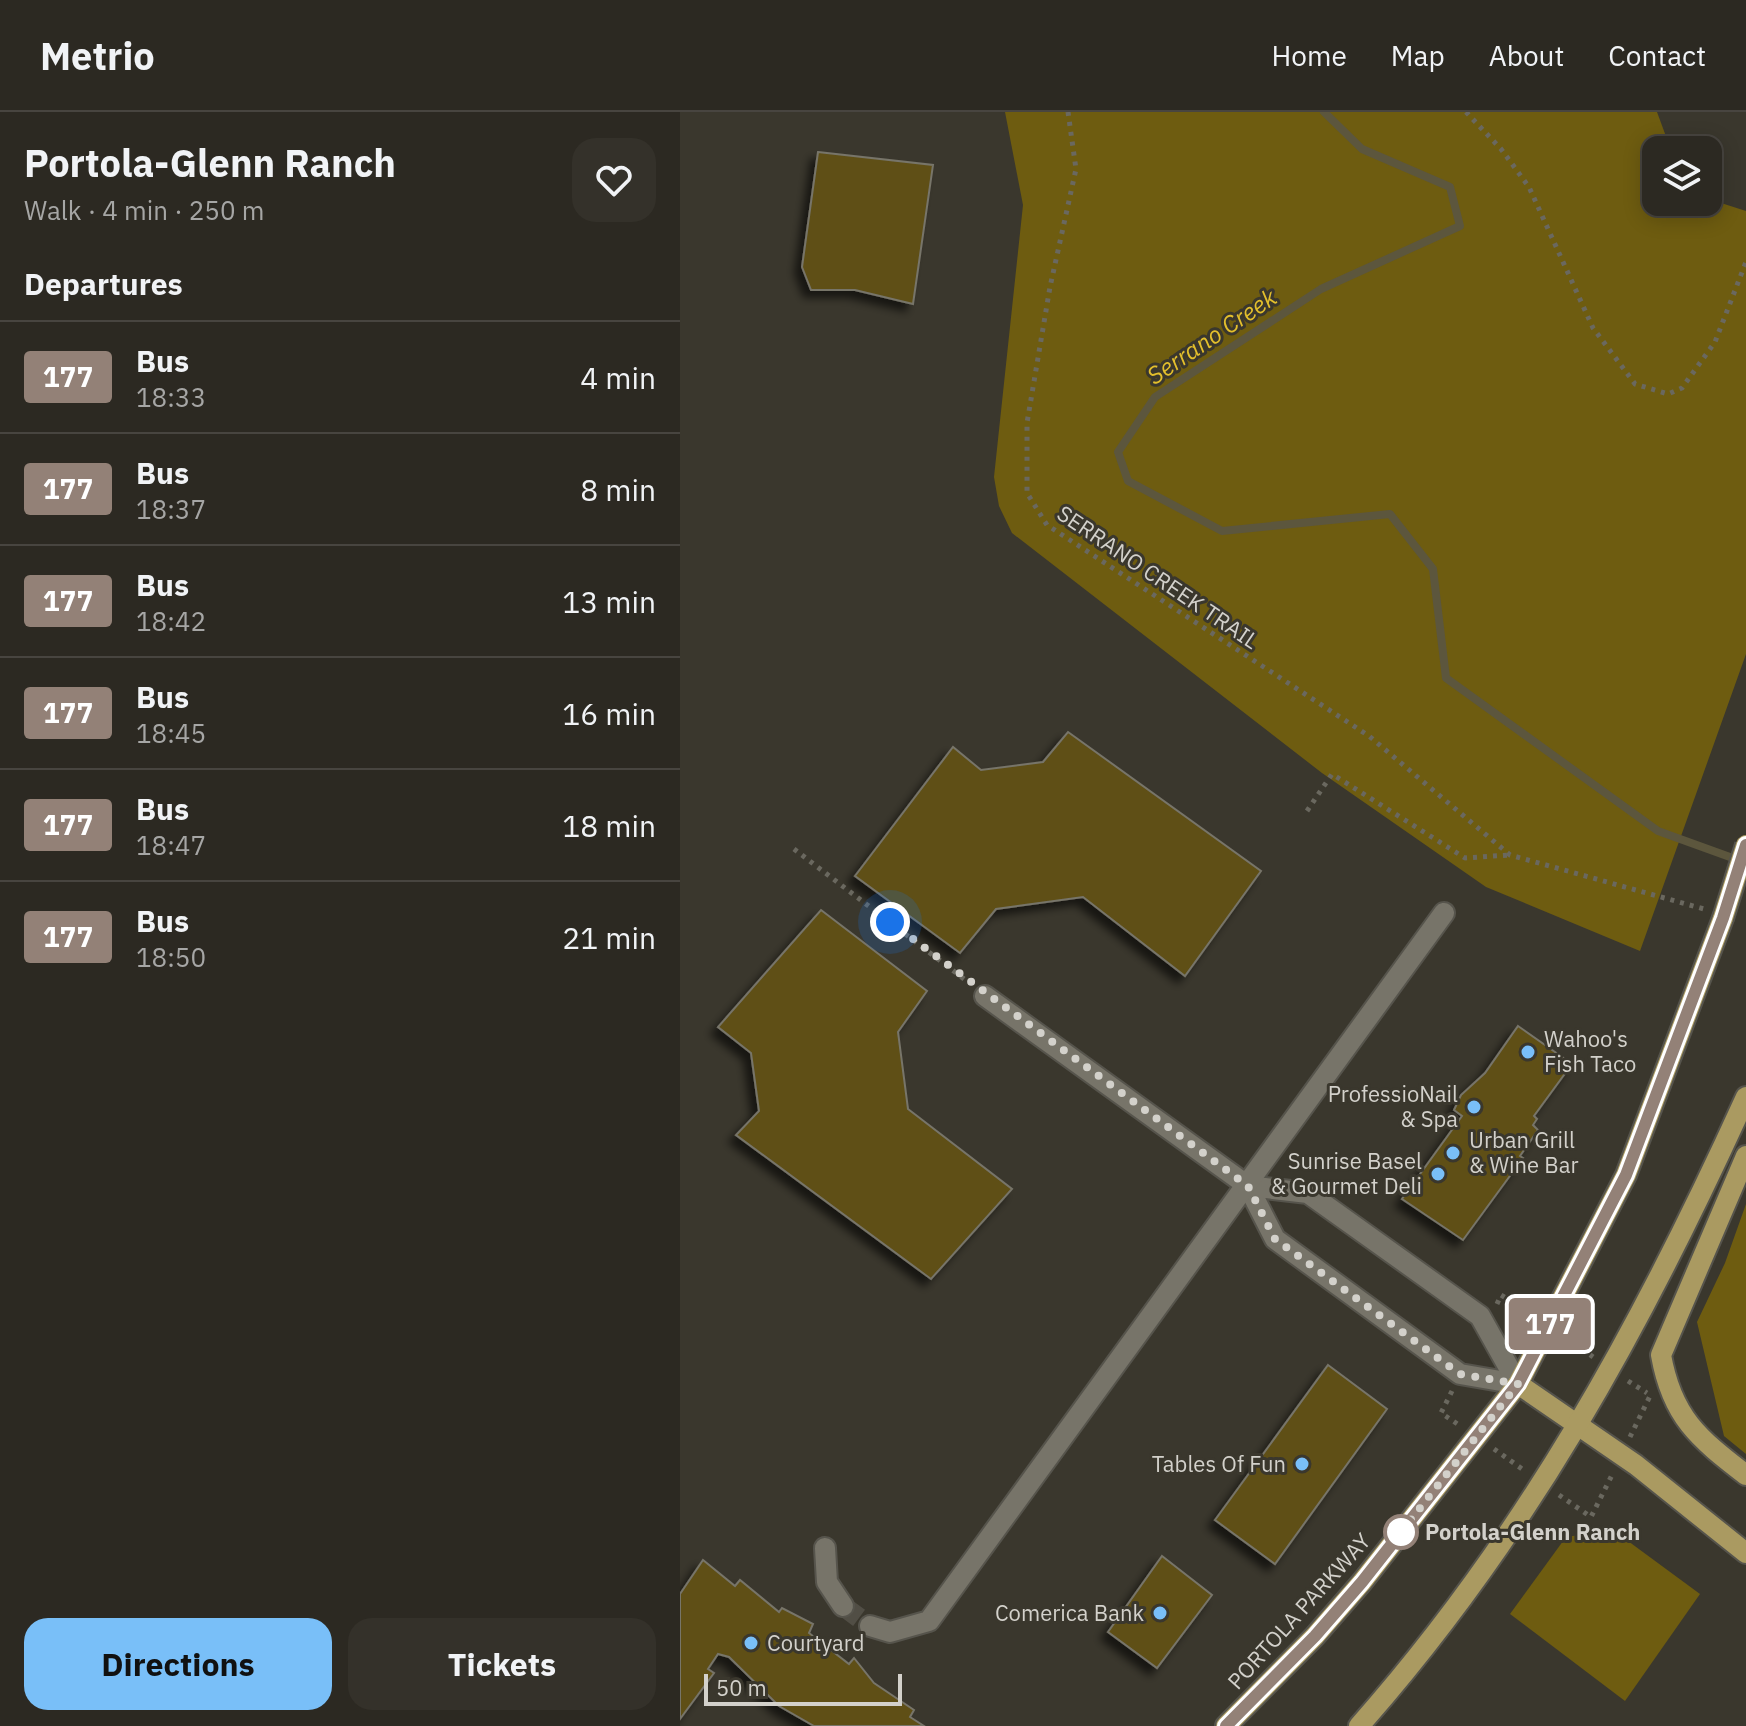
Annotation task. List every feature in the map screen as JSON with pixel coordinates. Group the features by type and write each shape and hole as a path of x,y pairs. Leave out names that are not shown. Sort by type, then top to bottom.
{"main road":[{"name":"PORTOLA PARKWAY","path":"1226,1726 1315,1636 1362,1582 1518,1384 1626,1175 1746,845"},
{"path":"1359,1726 1396,1684 1540,1489 1617,1363 1685,1232 1746,1097"},
{"path":"1746,1156 1661,1355 1667,1388 1698,1438 1746,1475"},
{"path":"1518,1384 1578,1423 1746,1553"}],"street":[{"path":"870,1626 890,1632 929,1621 1444,913"},
{"path":"985,996 1248,1186 1275,1239 1288,1249 1460,1374 1518,1384"},
{"path":"1248,1186 1308,1193 1480,1316 1518,1384"},
{"path":"825,1548 827,1582 843,1606"}],"path":[{"name":"SERRANO CREEK TRAIL","path":"1068,112 1076,169 1050,287 1027,423 1027,493 1047,525 1369,736 1510,855"},
{"path":"1466,112 1501,149 1529,187 1593,328 1635,384 1668,394 1682,388 1715,342 1746,262"},
{"name":"SERRANO CREEK TRAIL","path":"1307,811 1332,774 1465,858 1510,855 1720,915"},
{"path":"794,849 985,996"}],"shaded area":[{"path":"1005,112 1657,112 1666,136 1642,136 1642,216 1722,216 1722,203 1746,211 1746,654 1640,951 1486,887 1322,773 1012,533 999,506 994,477 1023,205"},
{"path":"1746,1204 1746,1454 1724,1436 1697,1322 1725,1263"},
{"path":"1613,1530 1700,1594 1625,1701 1510,1614 1566,1537"}],"building":[{"path":"818,152 933,165 913,304 855,290 811,290 802,267"},
{"path":"1068,732 1261,871 1185,976 1083,897 996,909 960,953 855,876 953,747 981,770 1043,762"},
{"path":"821,910 927,991 898,1032 908,1109 1012,1189 931,1279 736,1135 759,1111 751,1053 718,1027"},
{"path":"1518,1026 1572,1064 1534,1116 1537,1119 1533,1125 1538,1130 1520,1156 1523,1158 1463,1240 1402,1199 1462,1116 1454,1110 1461,1095 1485,1073"},
{"name":"Tables Of Fun","path":"1328,1365 1387,1409 1275,1564 1215,1520"},
{"name":"Comerica Bank","path":"1162,1556 1212,1595 1157,1668 1108,1632"},
{"name":"Courtyard","path":"703,1560 735,1586 740,1580 779,1612 782,1608 813,1624 809,1633 849,1664 854,1658 874,1683 914,1710 910,1717 924,1726 814,1726 779,1706 729,1657 718,1654 708,1669 714,1673 680,1719 680,1594"}],"waterway":[{"name":"Serrano Creek","path":"1324,112 1362,149 1450,187 1460,226 1321,289 1155,397 1118,452 1128,481 1222,531 1390,514 1433,569 1446,678 1658,831 1741,861"}],"tunnel":[{"path":"843,1606 870,1626"}],"bus line":[{"name":"177","path":"1226,1726 1315,1636 1362,1582 1518,1384 1626,1175 1723,918 1746,845"}],"place":[{"name":"Wahoo's Fish Taco","path":"1528,1052"},
{"name":"ProfessioNail & Spa","path":"1474,1107"},
{"name":"Urban Grill & Wine Bar","path":"1453,1153"},
{"name":"Sunrise Basel & Gourmet Deli","path":"1438,1174"},
{"name":"Tables Of Fun","path":"1302,1464"},
{"name":"Portola-Glenn Ranch","path":"1401,1532"},
{"name":"Comerica Bank","path":"1160,1613"},
{"name":"Courtyard","path":"751,1643"}],"route":[{"path":"890,922 985,996 1248,1186 1275,1239 1460,1374 1518,1384 1401,1532"}]}
